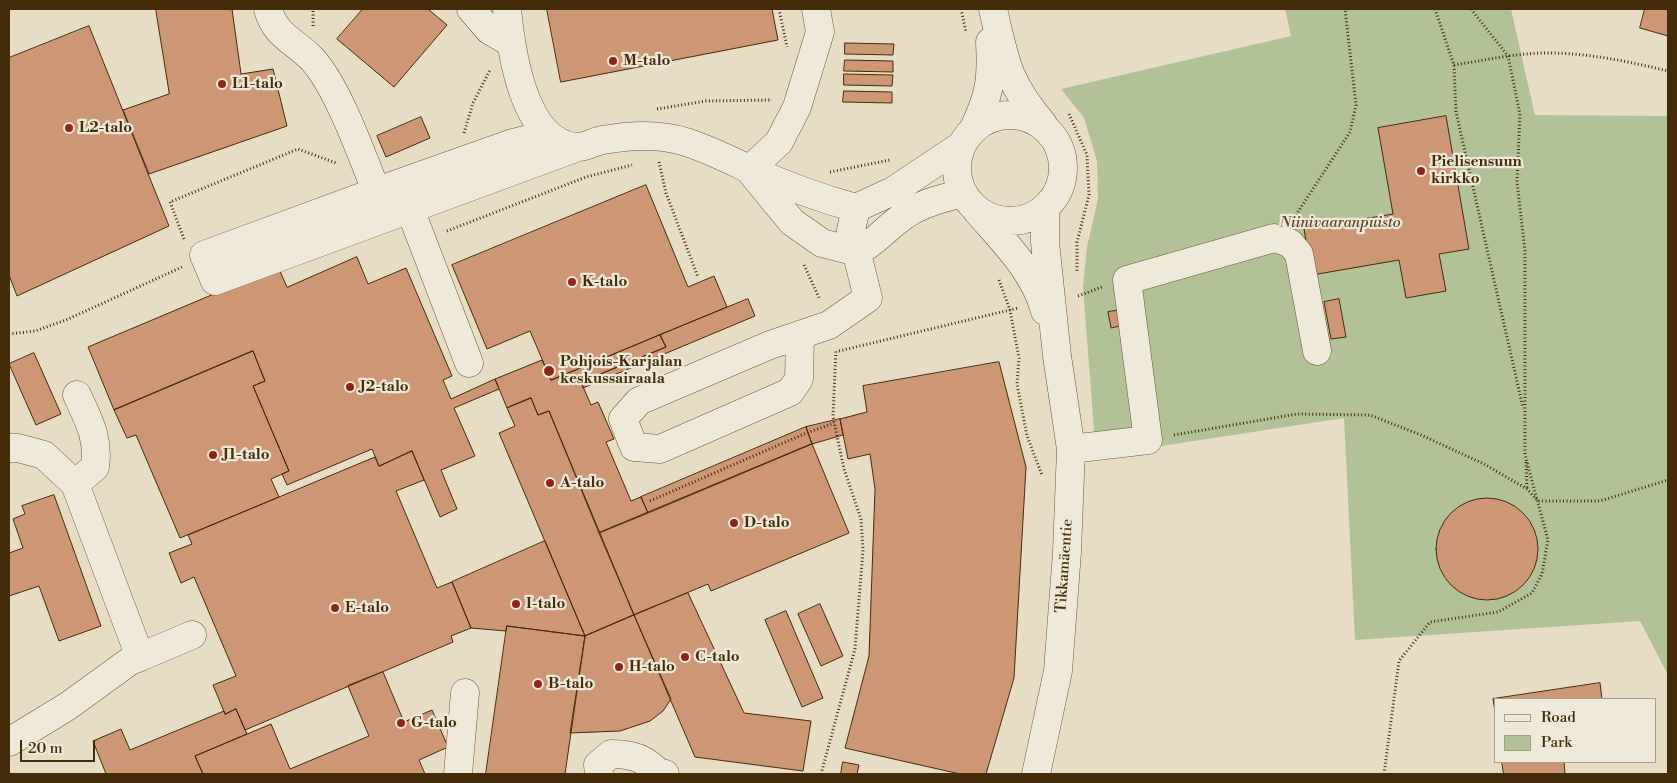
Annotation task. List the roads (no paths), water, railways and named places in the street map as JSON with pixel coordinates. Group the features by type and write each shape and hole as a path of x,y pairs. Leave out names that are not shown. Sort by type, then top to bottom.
{"street":[{"path":"268,9 272,22 291,43 312,59 388,189 469,363"},
{"path":"471,9 489,30 511,43"},
{"path":"507,9 511,43 523,93 534,118 548,134 563,143 578,147"},
{"path":"989,9 992,75 989,94 968,136 957,169 968,199 988,217 1008,221 1028,218 1045,208 1056,195 1063,178 1063,161 1058,143 1027,106 1008,71 993,9"},
{"path":"750,170 778,142 797,107 818,20"},
{"path":"548,134 513,143 204,256 215,281 388,189 603,140 656,136 684,141 710,150 750,170 809,195 856,208 893,191 988,119 1003,115 1019,115 1034,120 1048,129"},
{"path":"750,170 792,222 822,243 857,252 868,247 908,213 925,205 968,199"},
{"name":"Tikkamäentie","path":"968,199 1026,270 1043,302 1057,356"},
{"path":"800,335 799,379 790,392 660,449 634,447 623,419 639,401 770,345 800,335 830,325 868,298 851,230 856,208"},
{"name":"Tikkamäentie","path":"1036,774 1058,671 1067,552 1071,449 1057,356 1045,242 1045,208"},
{"path":"1071,449 1148,440 1127,280 1274,238 1290,243 1298,254 1317,351"},
{"path":"76,484 95,467 98,448 91,425 77,395"},
{"path":"9,448 18,448 44,455 76,484 140,657"},
{"path":"9,742 68,706 130,661 192,635"},
{"path":"458,774 465,693"},
{"path":"599,774 598,765 611,754 625,754 644,761 661,774"}],"place":[{"name":"M-talo","path":"613,61"},
{"name":"L1-talo","path":"222,84"},
{"name":"L2-talo","path":"69,128"},
{"name":"Pielisensuun kirkko","path":"1421,171"},
{"name":"K-talo","path":"572,282"},
{"name":"Pohjois-Karjalan keskussairaala","path":"549,371"},
{"name":"J2-talo","path":"350,387"},
{"name":"J1-talo","path":"213,455"},
{"name":"A-talo","path":"550,483"},
{"name":"D-talo","path":"734,523"},
{"name":"I-talo","path":"516,604"},
{"name":"E-talo","path":"335,608"},
{"name":"C-talo","path":"685,657"},
{"name":"H-talo","path":"619,667"},
{"name":"B-talo","path":"538,684"},
{"name":"G-talo","path":"401,723"}],"park label":[{"name":"Niinivaaranpuisto","path":"1340,223"}]}
